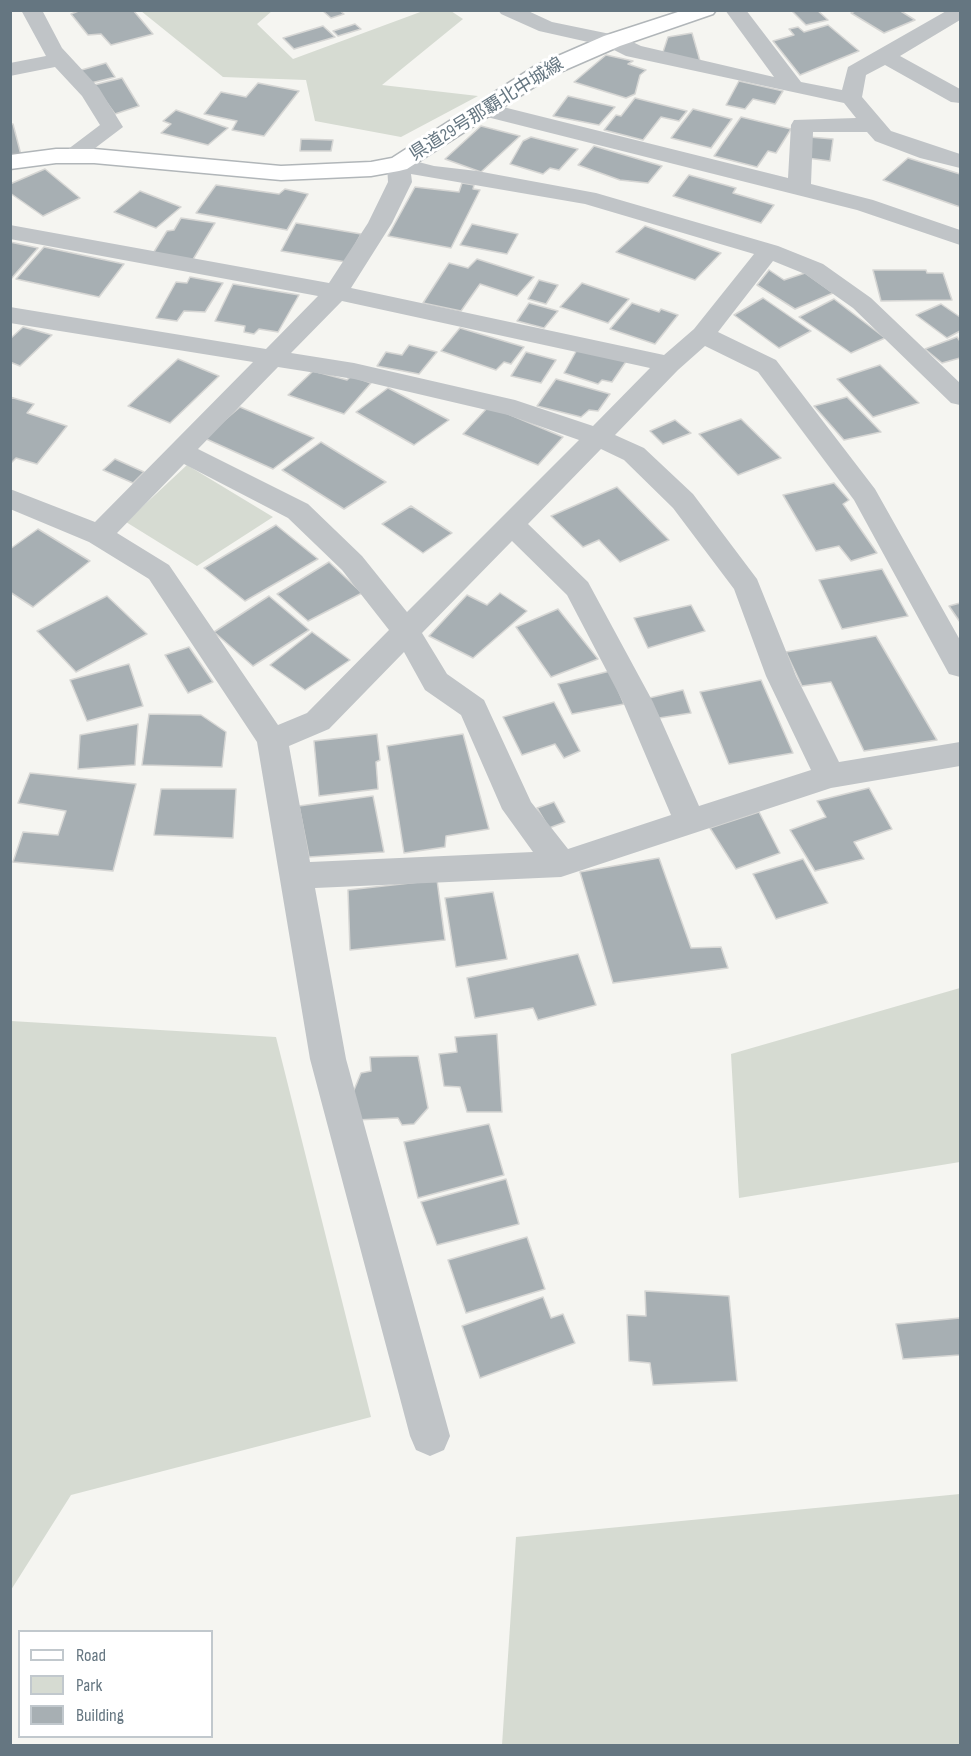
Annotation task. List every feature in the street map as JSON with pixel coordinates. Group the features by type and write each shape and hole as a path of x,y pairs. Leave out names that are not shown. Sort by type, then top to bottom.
{"main road":[{"name":"県道29号那覇北中城線","path":"10,162 70,156 134,159 240,171 281,173 371,169 399,164 543,71 612,41 705,10"}],"street":[{"path":"31,10 53,51 91,93 112,127 70,156"},
{"path":"508,10 546,27 612,41 634,51 851,98 883,136 928,153 960,161"},
{"path":"735,10 792,86"},
{"path":"851,98 856,72 960,12"},
{"path":"885,56 959,97"},
{"path":"10,70 61,59"},
{"path":"483,109 865,205 960,238"},
{"path":"799,189 802,125 874,125"},
{"path":"99,535 336,292 380,223 400,182 399,164 433,173 477,178 588,198 689,230 769,251 814,269 862,303 960,397"},
{"path":"10,232 336,292 669,364"},
{"path":"272,740 318,722 669,364 704,335 769,251"},
{"path":"10,315 354,371 449,392 515,408 597,437 634,454 683,501 747,586 781,676 830,776"},
{"path":"704,335 767,366 865,496 960,666"},
{"path":"181,452 298,511 352,563 407,632 436,682 472,708 518,809 561,864"},
{"path":"10,498 99,535 159,572 272,740 294,876 328,1059 430,1436"},
{"path":"513,525 578,589 638,702 690,822"},
{"path":"294,876 561,864 830,776 960,754"}],"green space":[{"path":"141,11 272,11 257,24 293,59 423,11 451,11 463,19 382,85 478,96 401,137 315,121 306,80 223,77"},
{"path":"187,465 273,517 197,566 126,522"},
{"path":"960,988 960,1162 739,1198 731,1054"},
{"path":"11,1021 276,1037 371,1417 71,1495 11,1590"},
{"path":"960,1494 960,1745 502,1745 516,1537"}],"building":[{"path":"81,10 133,10 153,34 111,45 101,34 88,35 71,14"},
{"path":"339,10 344,14 331,18 323,11"},
{"path":"791,10 817,10 828,20 806,25"},
{"path":"857,10 899,10 915,20 884,33 851,13"},
{"path":"355,24 361,29 338,36 333,31"},
{"path":"828,25 859,51 800,75 773,41 794,35 789,29 798,27 804,32"},
{"path":"323,26 335,37 294,49 283,38"},
{"path":"692,33 700,61 662,55 668,37"},
{"path":"606,55 633,61 628,64 646,70 640,75 635,94 626,98 574,82"},
{"path":"106,63 115,77 87,84 78,71"},
{"path":"122,78 139,106 115,114 94,85"},
{"path":"739,81 783,91 775,104 753,99 745,109 726,105"},
{"path":"258,83 299,91 264,136 232,130 237,121 204,114 221,92 246,97"},
{"path":"568,96 615,107 599,125 553,116"},
{"path":"635,98 687,111 679,121 661,117 643,140 604,130 616,115 621,116"},
{"path":"693,109 732,119 711,148 671,138"},
{"path":"176,110 228,128 208,145 161,133 171,124 163,121"},
{"path":"741,117 791,129 776,153 768,151 757,167 714,156"},
{"path":"10,124 13,124 21,155 10,157"},
{"path":"481,126 520,136 481,172 445,159"},
{"path":"531,137 578,149 559,170 550,168 543,174 510,164 523,141"},
{"path":"809,137 833,139 830,161 807,158"},
{"path":"301,139 333,140 331,151 300,151"},
{"path":"594,146 662,166 648,183 620,180 578,165"},
{"path":"908,158 960,174 960,207 883,180"},
{"path":"45,169 80,198 43,216 10,193 10,184"},
{"path":"689,175 736,188 733,193 774,205 761,223 673,196"},
{"path":"462,183 474,185 473,189 480,190 451,248 388,236 415,187 459,192"},
{"path":"216,185 279,194 285,189 308,194 287,230 196,213"},
{"path":"140,191 181,207 156,228 114,212"},
{"path":"181,218 215,223 192,261 152,255 167,231 174,230"},
{"path":"296,223 361,234 346,262 281,251"},
{"path":"472,224 518,234 507,254 460,245"},
{"path":"645,226 721,253 695,280 616,252"},
{"path":"10,242 38,248 10,280"},
{"path":"44,247 124,264 99,297 16,279"},
{"path":"477,259 534,277 517,296 480,284 461,311 423,303 449,263 468,268"},
{"path":"769,270 784,280 805,273 833,293 795,309 757,285"},
{"path":"873,270 926,270 927,273 943,273 952,300 881,301"},
{"path":"190,277 223,283 205,312 184,311 177,321 156,318 176,282 187,283"},
{"path":"539,280 558,285 546,304 528,299"},
{"path":"582,283 629,299 608,323 560,307"},
{"path":"233,284 299,295 278,332 259,329 254,334 244,332 245,326 215,321"},
{"path":"763,298 811,331 779,348 734,315"},
{"path":"834,299 885,338 851,353 799,317"},
{"path":"529,303 558,311 544,328 517,321"},
{"path":"632,303 659,312 661,309 678,315 655,344 610,329"},
{"path":"941,304 960,317 960,331 947,338 916,315"},
{"path":"23,327 52,335 20,366 10,362 10,339"},
{"path":"460,328 524,347 511,364 504,362 496,370 441,351"},
{"path":"957,337 960,341 960,358 942,363 925,349"},
{"path":"409,345 437,352 419,374 377,366 386,352 402,355"},
{"path":"578,348 627,360 612,382 602,380 598,384 564,373"},
{"path":"526,352 556,360 541,383 511,376"},
{"path":"178,359 219,376 170,423 128,406"},
{"path":"880,365 919,403 873,417 837,379"},
{"path":"313,371 347,380 351,376 371,383 344,414 288,395"},
{"path":"556,379 610,394 598,411 589,410 581,417 537,406"},
{"path":"388,388 449,420 414,445 356,412"},
{"path":"10,397 34,404 27,413 67,426 37,464 16,458 10,464"},
{"path":"847,397 881,432 844,440 814,406"},
{"path":"489,406 563,437 538,465 463,434"},
{"path":"240,407 314,438 273,469 204,438"},
{"path":"741,419 781,458 738,475 699,434"},
{"path":"675,420 691,433 663,444 650,431"},
{"path":"321,442 386,482 344,509 282,470"},
{"path":"115,459 144,472 133,483 103,470"},
{"path":"834,483 849,500 843,504 877,553 851,561 839,546 816,551 783,495"},
{"path":"617,487 669,540 620,562 599,540 583,547 551,516"},
{"path":"411,506 452,533 423,553 382,524"},
{"path":"276,525 318,559 245,601 204,568"},
{"path":"38,529 90,561 33,607 10,592 10,549"},
{"path":"329,562 362,593 308,621 277,594"},
{"path":"882,569 908,616 842,629 819,580"},
{"path":"500,593 527,611 473,658 429,636 467,595 487,605"},
{"path":"107,596 147,634 76,672 37,631"},
{"path":"269,596 309,630 253,666 214,632"},
{"path":"960,603 960,622 949,606"},
{"path":"691,605 705,631 648,648 634,618"},
{"path":"558,609 598,659 551,677 516,627"},
{"path":"312,632 350,660 305,690 270,665"},
{"path":"876,636 937,740 864,751 831,682 802,686 786,652"},
{"path":"189,647 213,682 188,693 165,655"},
{"path":"129,664 143,706 87,721 70,680"},
{"path":"610,671 624,704 572,714 558,684"},
{"path":"761,680 793,753 729,764 700,692"},
{"path":"683,690 691,713 659,718 649,698"},
{"path":"554,702 580,751 564,758 555,744 522,755 503,717"},
{"path":"149,714 201,715 226,732 222,767 142,765"},
{"path":"138,724 135,765 78,769 80,735"},
{"path":"377,734 380,760 376,762 378,789 319,796 314,741"},
{"path":"463,734 489,829 446,836 445,847 404,853 387,746"},
{"path":"30,773 136,784 113,871 13,862 23,832 58,835 66,811 18,803"},
{"path":"869,788 892,829 854,842 864,859 815,871 790,830 826,817 817,801"},
{"path":"161,789 236,789 233,838 154,835"},
{"path":"373,796 384,852 309,857 299,806"},
{"path":"554,802 565,822 549,828 537,808"},
{"path":"759,812 780,853 736,869 710,828"},
{"path":"659,858 691,948 721,947 728,968 613,983 580,872"},
{"path":"803,859 828,903 776,919 753,874"},
{"path":"437,880 445,940 350,950 348,890"},
{"path":"493,892 507,959 456,967 445,898"},
{"path":"578,954 596,1005 538,1020 533,1008 475,1018 467,978"},
{"path":"497,1034 502,1112 467,1112 460,1087 444,1086 439,1054 457,1052 455,1037"},
{"path":"418,1056 428,1108 414,1124 402,1125 398,1118 356,1120 352,1095 361,1073 371,1071 370,1057"},
{"path":"489,1124 504,1175 418,1198 404,1142"},
{"path":"506,1179 519,1224 437,1245 421,1202"},
{"path":"527,1237 545,1289 466,1313 448,1260"},
{"path":"645,1291 729,1296 737,1381 653,1385 650,1363 629,1361 627,1315 646,1316"},
{"path":"543,1297 551,1318 563,1314 575,1343 480,1378 462,1326"},
{"path":"960,1318 960,1355 903,1359 896,1324"}]}
